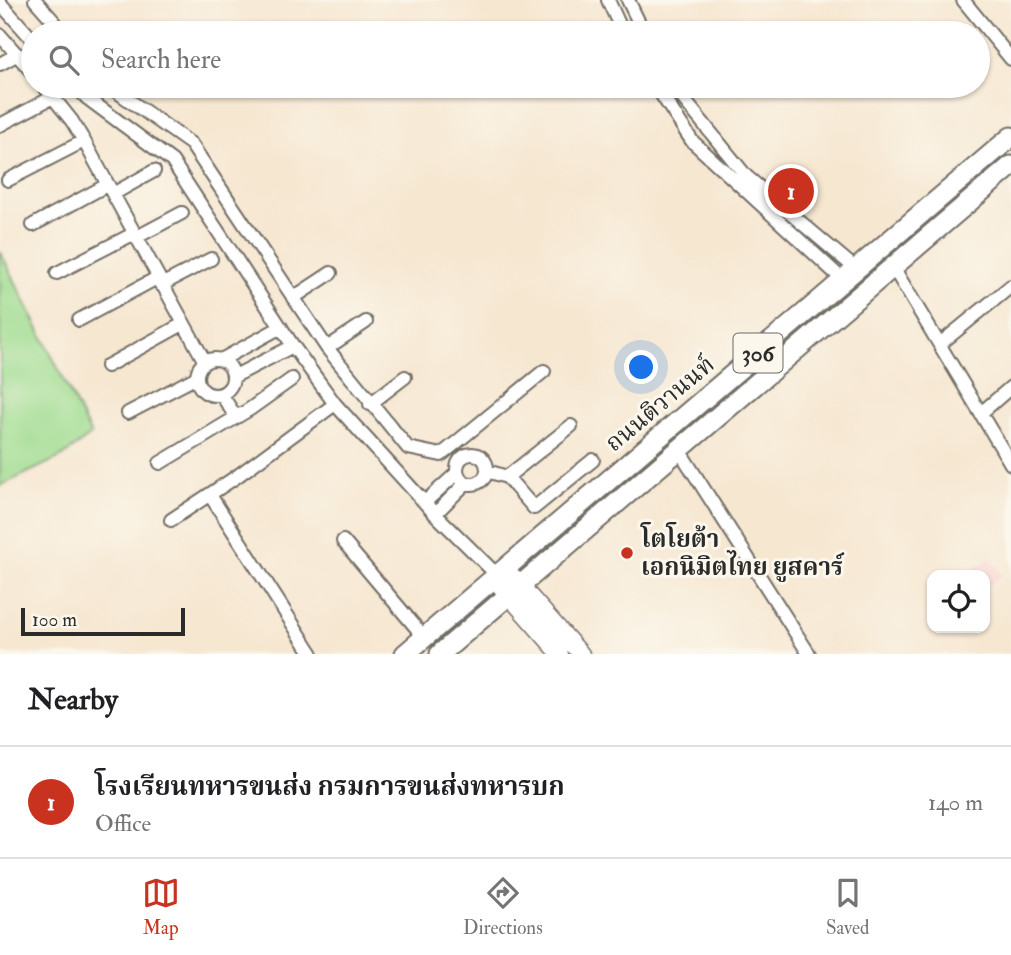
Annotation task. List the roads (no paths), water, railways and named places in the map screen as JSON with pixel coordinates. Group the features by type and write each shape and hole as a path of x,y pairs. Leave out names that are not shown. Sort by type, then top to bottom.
{"main road":[{"name":"ถนนติวานนท์","path":"405,654 1011,136"},
{"name":"ถนนติวานนท์","path":"440,654 1011,166"},
{"path":"853,271 874,283"}],"street":[{"path":"608,0 618,21"},
{"path":"628,0 638,21"},
{"path":"963,0 980,21"},
{"path":"0,3 21,27"},
{"path":"43,3 56,21"},
{"path":"990,33 1011,59"},
{"path":"0,35 21,58"},
{"path":"0,64 18,54"},
{"path":"0,125 51,98"},
{"path":"54,98 84,141 205,362"},
{"path":"87,98 172,161 293,346 335,404 435,514 581,654"},
{"path":"126,98 191,144 327,348 408,448 461,459"},
{"path":"664,98 692,141 853,271"},
{"path":"683,98 746,176 853,271"},
{"path":"8,180 84,141"},
{"path":"33,225 155,171"},
{"path":"57,273 182,213"},
{"path":"79,320 211,259"},
{"path":"893,267 981,413 1005,441 1011,464"},
{"path":"293,298 331,273"},
{"path":"940,345 1011,286"},
{"path":"327,348 366,323"},
{"path":"107,366 183,324"},
{"path":"128,413 197,377 205,362 221,360 281,327"},
{"path":"233,377 293,346"},
{"path":"197,377 205,391 221,394 230,387 233,377 230,366 221,360"},
{"path":"441,455 544,372"},
{"path":"370,404 405,377"},
{"path":"160,463 292,379"},
{"path":"981,413 1011,387"},
{"path":"221,394 236,417"},
{"path":"171,520 210,495 335,404"},
{"path":"506,477 571,426"},
{"path":"679,450 809,654"},
{"path":"425,502 457,473 461,459 469,454 479,456 486,462 488,471 480,483 466,483 435,514"},
{"path":"488,471 506,477 534,508 593,460"},
{"path":"457,473 466,483"},
{"path":"210,495 313,654"},
{"path":"344,541 425,637"},
{"path":"514,591 560,654"}],"place":[{"name":"โรงเรียนทหารขนส่ง กรมการขนส่งทหารบก","path":"791,191"},
{"name":"โตโยต้า เอกนิมิตไทย ยูสคาร์","path":"627,553"}]}
